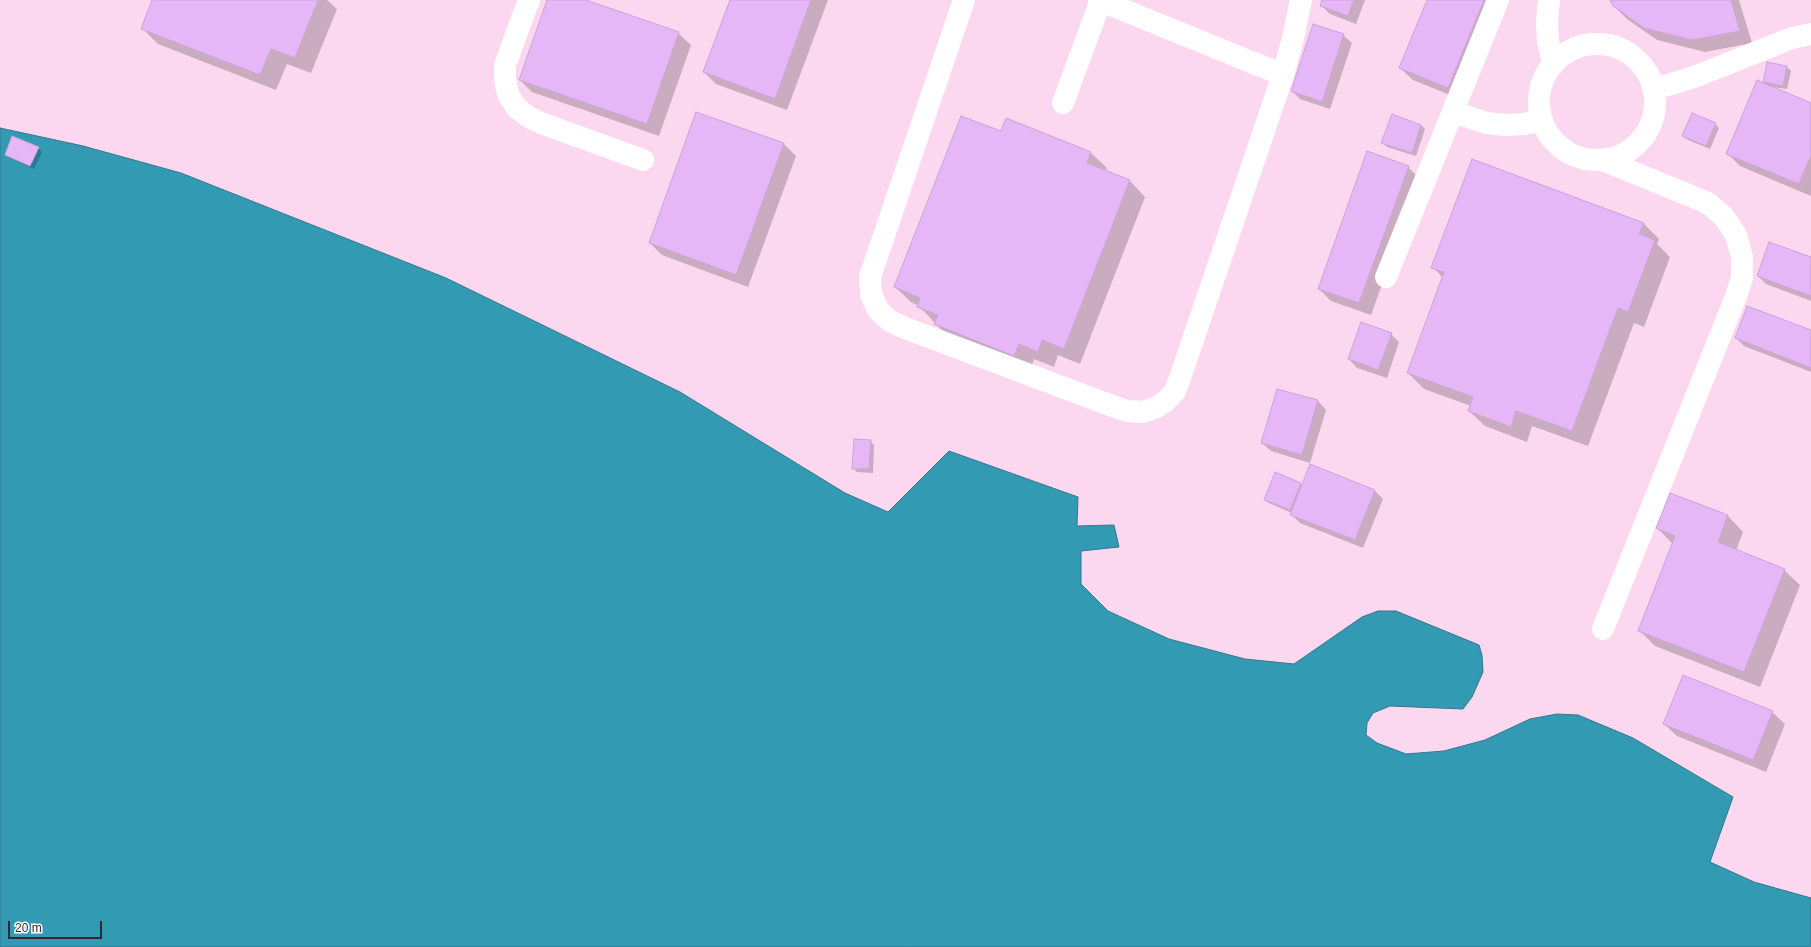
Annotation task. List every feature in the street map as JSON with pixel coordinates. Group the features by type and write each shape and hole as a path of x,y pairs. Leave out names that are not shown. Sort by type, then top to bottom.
{"lane":[{"path":"529,0 506,64 505,79 508,94 516,107 527,116 541,123 643,160"},
{"path":"964,0 870,277 871,294 878,310 890,321 905,328 1128,411 1142,412 1155,408 1166,401 1175,391 1283,75 1294,38 1301,0"},
{"path":"1063,103 1100,0 1283,75"},
{"path":"1386,277 1498,0"},
{"path":"1549,0 1547,21 1553,63"},
{"path":"1655,89 1694,77 1792,38 1811,34"},
{"path":"1603,629 1735,299 1742,278 1742,256 1736,235 1724,217 1708,204 1604,160 1583,158 1566,150 1551,137 1542,120 1538,100 1543,80 1553,63 1568,51 1585,45 1603,44 1621,48 1636,58 1648,72 1655,89 1656,109 1650,127 1638,143 1628,151 1604,160"},
{"path":"1453,112 1488,123 1518,124 1542,120"}],"water":[{"path":"0,128 83,146 181,173 446,278 680,392 845,493 888,512 949,451 1078,497 1077,526 1114,525 1119,547 1081,551 1081,584 1108,611 1169,639 1245,659 1294,664 1362,617 1378,611 1396,611 1479,645 1482,655 1483,672 1472,697 1463,709 1390,706 1373,713 1367,723 1366,735 1377,743 1406,754 1444,751 1485,740 1530,719 1557,714 1578,715 1633,738 1733,797 1710,862 1754,882 1811,898 1811,947 0,947"}],"building":[{"path":"152,0 318,0 295,58 271,49 260,75 141,29"},
{"path":"547,0 586,0 679,32 647,124 519,80"},
{"path":"730,0 811,0 775,99 703,72"},
{"path":"1322,0 1354,0 1348,16 1320,6"},
{"path":"1427,0 1484,0 1448,88 1399,68"},
{"path":"1610,0 1731,0 1740,31 1692,40 1644,28 1613,6"},
{"path":"1313,24 1344,34 1322,102 1291,91"},
{"path":"1767,62 1787,66 1783,86 1763,82"},
{"path":"1757,80 1811,103 1811,155 1799,184 1726,154"},
{"path":"696,112 784,143 736,275 649,243"},
{"path":"1692,113 1716,123 1706,146 1682,136"},
{"path":"1392,114 1421,125 1412,153 1381,143"},
{"path":"961,116 1001,131 1006,118 1091,152 1087,163 1130,180 1064,349 1042,340 1038,352 1019,344 1014,356 934,324 938,315 917,307 920,298 894,287"},
{"path":"12,136 39,147 30,166 5,155"},
{"path":"1367,151 1409,166 1359,303 1318,289"},
{"path":"1472,159 1644,223 1639,234 1655,240 1628,312 1618,308 1572,431 1516,411 1511,427 1468,411 1473,397 1407,373 1444,272 1431,268"},
{"path":"1769,242 1811,257 1811,296 1757,276"},
{"path":"1747,306 1811,330 1811,368 1735,338"},
{"path":"1361,322 1392,333 1378,370 1348,359"},
{"path":"1277,389 1318,400 1302,455 1261,443"},
{"path":"854,439 871,440 869,469 852,469"},
{"path":"1310,464 1375,490 1355,540 1290,515"},
{"path":"1275,472 1301,483 1290,510 1264,500"},
{"path":"1670,493 1728,515 1718,542 1785,569 1744,672 1638,631 1675,536 1656,528"},
{"path":"1683,675 1773,711 1753,760 1663,724"}]}
